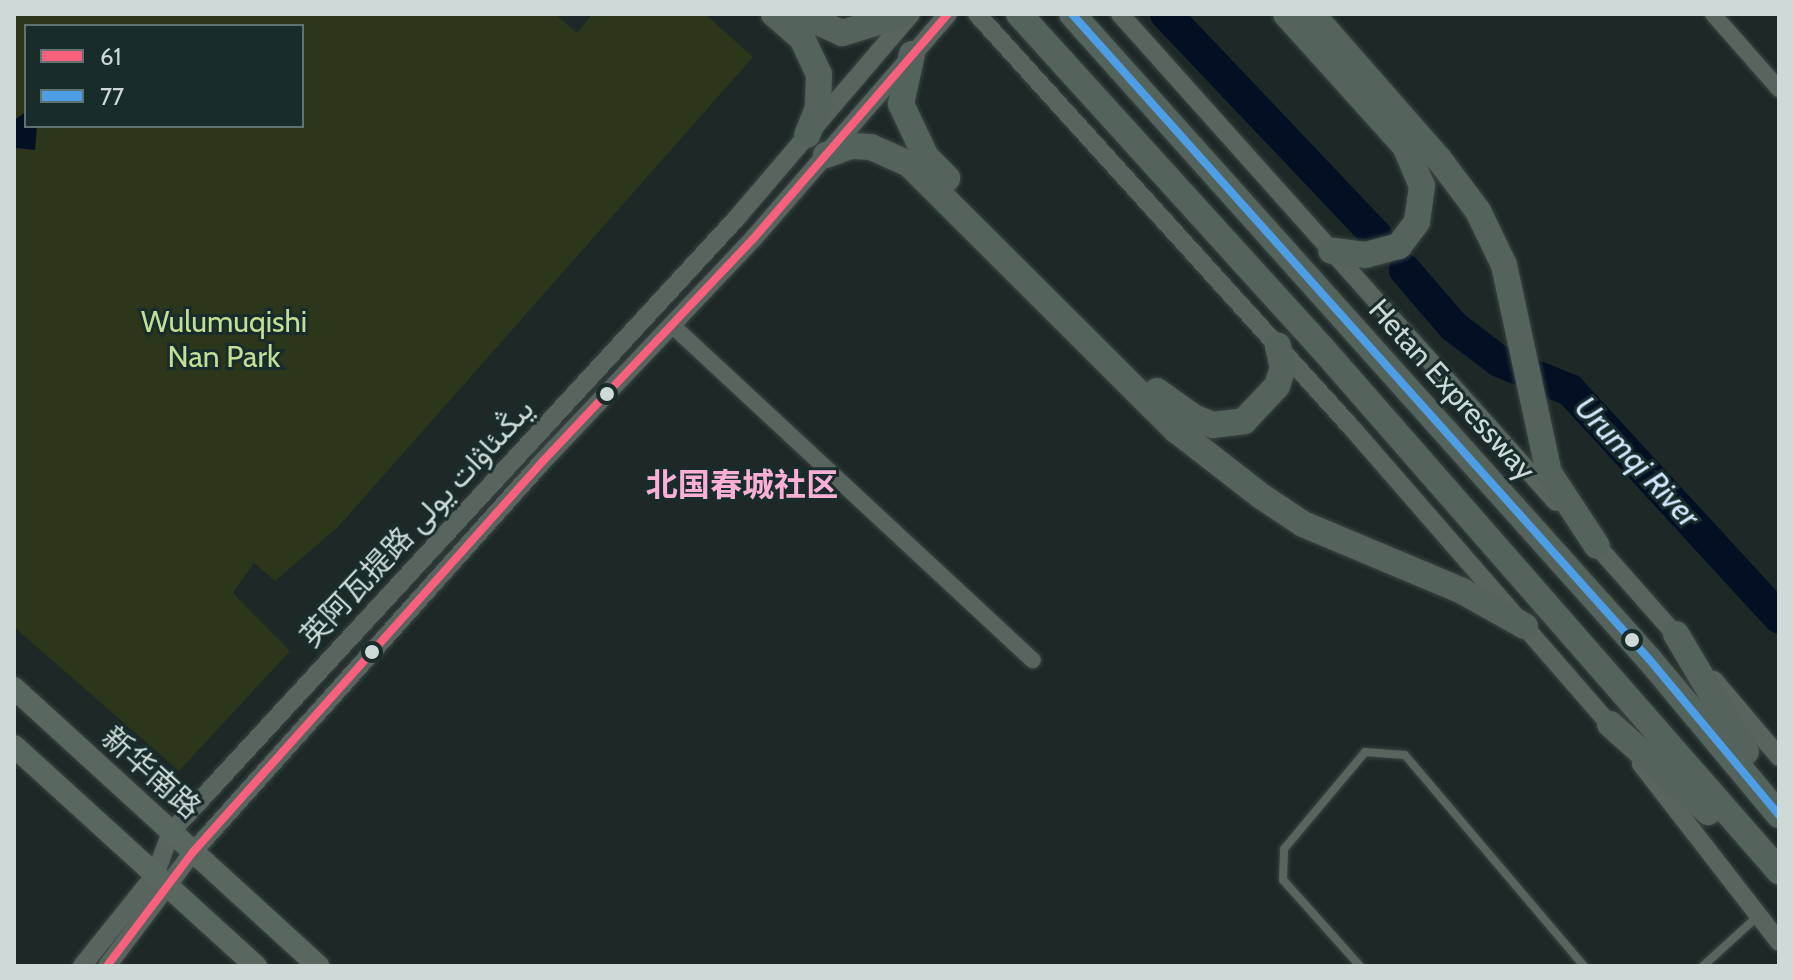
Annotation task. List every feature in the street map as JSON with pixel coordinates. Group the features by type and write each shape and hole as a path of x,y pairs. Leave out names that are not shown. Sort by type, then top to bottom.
{"highway":[{"path":"774,14 802,38 819,74 818,108 807,135"},
{"path":"801,14 842,33 904,14"},
{"path":"1019,14 1322,348 1779,873"},
{"name":"Hetan Expressway","path":"1072,14 1649,659 1779,815"},
{"path":"1286,14 1405,146 1422,186 1417,222 1399,246 1366,255 1331,251"},
{"path":"1312,14 1439,159 1478,211 1504,265 1549,473 1597,546"},
{"path":"912,54 901,104 926,157 1144,390 1213,425 1244,421 1277,386 1283,368 1278,346"},
{"path":"826,155 851,146 871,147 909,164 1219,465 1303,524 1462,591 1525,626"},
{"path":"1676,634 1712,702 1779,802"},
{"path":"1610,724 1779,873"}],"main road":[{"name":"新华南路","path":"14,688 318,966"},
{"path":"14,746 256,966"}],"street":[{"name":"英阿瓦提路 يىڭىئاۋات يولى","path":"163,881 171,832 735,220 911,14"},
{"name":"英阿瓦提路 يىڭىئاۋات يولى","path":"163,881 193,852 543,461 753,239 948,14"},
{"path":"977,14 1278,346 1610,724 1779,942"},
{"path":"1120,14 1676,634 1779,757"},
{"path":"1713,14 1779,89"},
{"path":"673,326 1033,660"},
{"path":"82,966 163,881"},
{"path":"107,966 163,881"}],"lane":[{"path":"1360,966 1283,880 1284,849 1365,752 1405,755 1584,966"},
{"path":"1703,966 1758,915"}],"green space":[{"name":"Wulumuqishi Nan Park","path":"14,14 555,14 577,33 592,14 705,14 753,57 338,527 275,581 254,563 233,593 290,651 179,771 14,627"}],"water":[{"path":"24,113 24,128 37,128 35,150 16,148 14,161 14,120"}],"waterway":[{"name":"Urumqi River","path":"1166,14 1377,236"},
{"name":"Urumqi River","path":"1405,270 1453,326 1499,361 1570,390 1779,617"}],"transit line":[{"name":"61","path":"107,966 193,852 543,461 753,239 948,14"},
{"name":"77","path":"1072,14 1649,659 1779,815"}],"district":[{"name":"北国春城社区","path":"742,485"}]}
